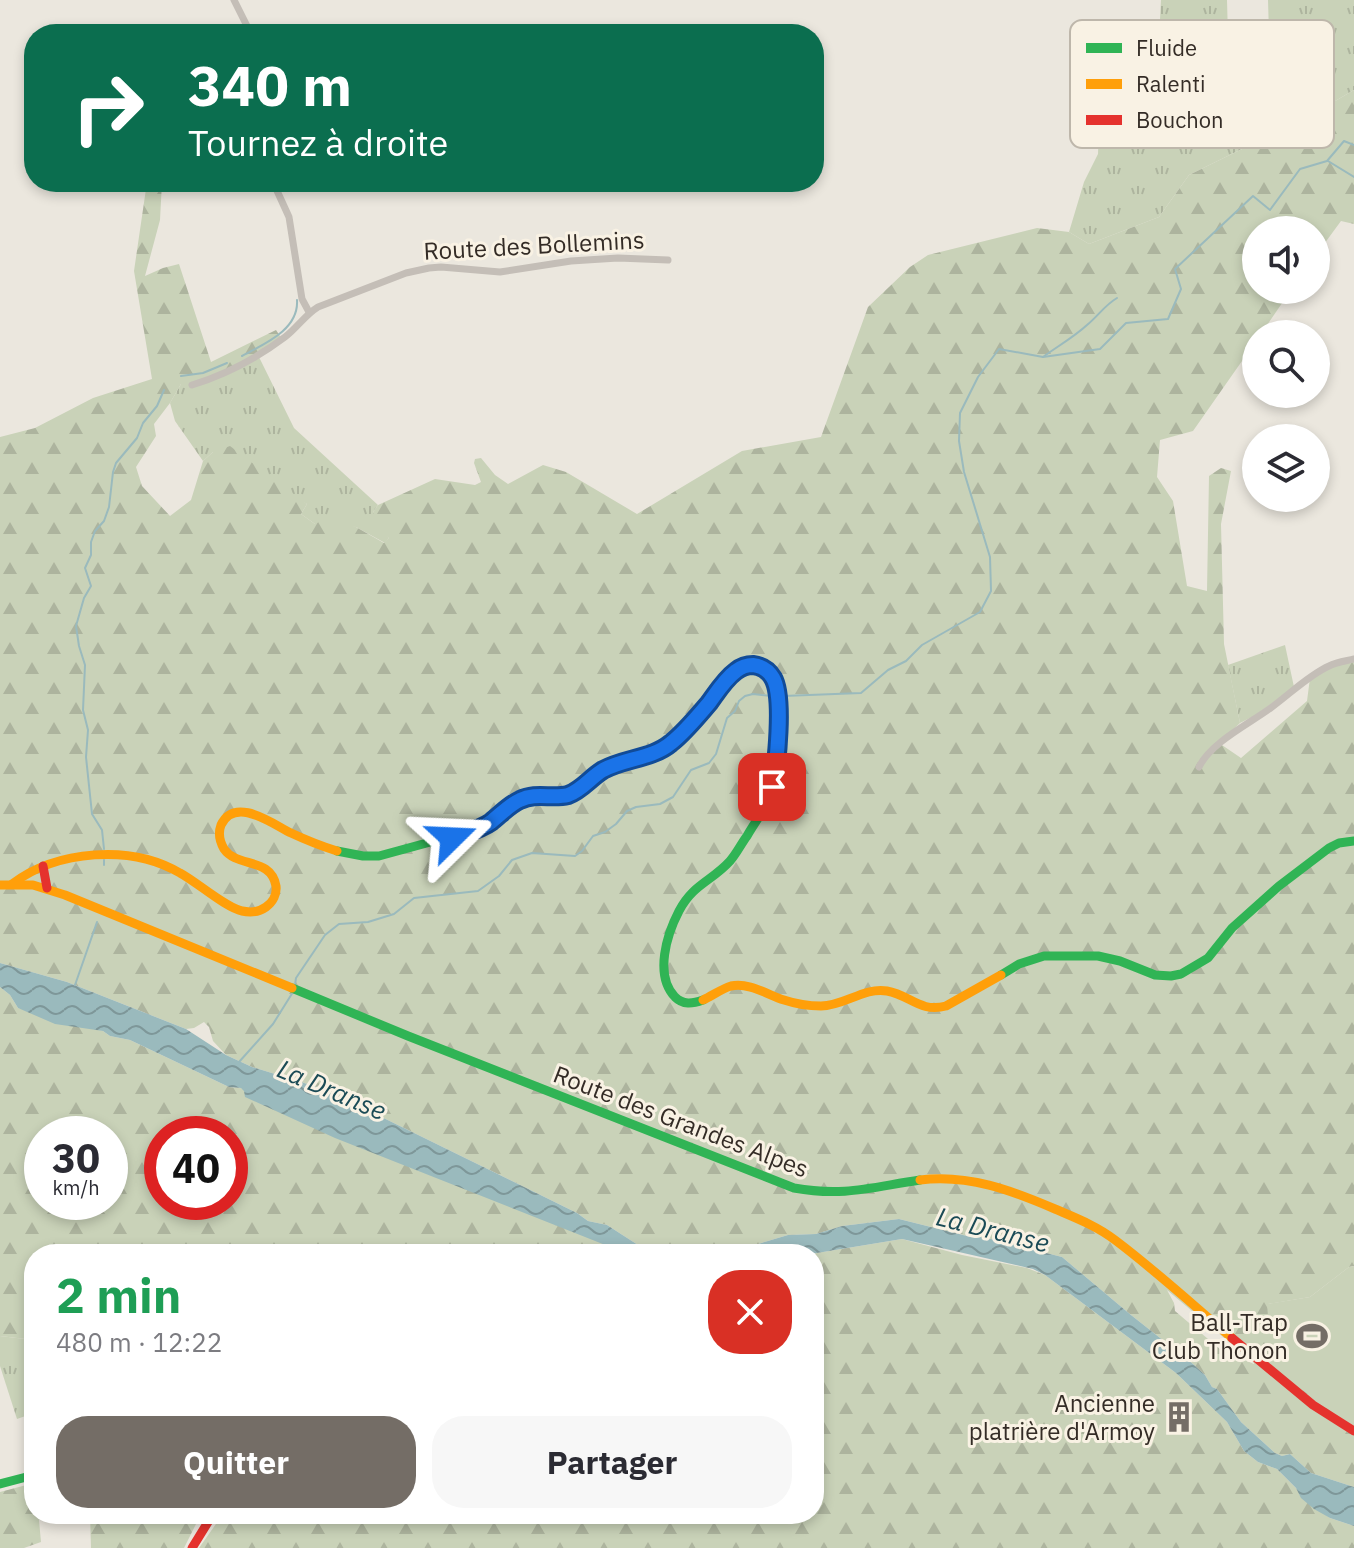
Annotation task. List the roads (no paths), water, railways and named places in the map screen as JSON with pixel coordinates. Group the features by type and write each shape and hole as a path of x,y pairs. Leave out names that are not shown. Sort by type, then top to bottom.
{"street":[{"path":"234,0 246,24"},
{"path":"278,192 289,217 302,299 309,312"},
{"name":"Route des Bollemins","path":"192,385 258,355 289,334 309,312 323,305 388,279 429,268 500,272 571,261 618,258 668,260"},
{"path":"1199,767 1204,758 1233,733 1310,678 1329,666 1354,659"},
{"path":"12,884 43,866 129,855 163,863 237,910 257,913 272,900 274,880 265,868 237,859 225,851 219,832 230,816 254,814 317,843 364,856 391,855 420,844 452,838 484,826 521,799 570,794 605,769 661,750 689,725 734,672 750,665 767,671 776,686 778,739 774,777 764,809 734,857 691,892 675,919 666,954 665,975 672,994 685,1003 701,1002 738,985 749,986 777,999 821,1006 838,1004 870,991 884,990 933,1009 946,1006 1019,964 1051,956 1106,957 1155,975 1176,976 1208,958 1236,923 1279,886 1334,845 1354,841"},
{"path":"43,866 47,888"},
{"name":"Route des Grandes Alpes","path":"0,885 47,888 74,898 794,1188 826,1194 847,1193 925,1180 958,1178 1002,1187 1090,1224 1115,1240 1313,1405 1354,1431"},
{"path":"0,1484 24,1478"},
{"path":"192,1548 207,1524"}],"water":[{"name":"La Dranse","path":"0,963 67,982 186,1029 226,1055 355,1104 588,1221 607,1225 636,1244 603,1244 335,1138 245,1097 241,1088 229,1087 130,1040 110,1036 103,1031 55,1024 18,1008 0,987"},
{"name":"La Dranse","path":"899,1219 1062,1257 1205,1375 1241,1422 1275,1453 1282,1456 1290,1454 1311,1473 1354,1487 1354,1526 1314,1509 1277,1469 1258,1462 1244,1451 1227,1422 1176,1373 1033,1269 902,1239 824,1252 824,1244 758,1244 788,1235 816,1234 842,1226"}],"waterway":[{"path":"783,696 861,693 888,670 906,661 922,645 980,612 991,591 990,557 964,472 959,441 960,413 978,377 999,349 1043,357 1100,349 1126,323 1168,319 1181,289 1175,269 1253,196 1270,210 1300,169 1327,161 1344,141 1354,145"},
{"path":"1328,161 1354,177"},
{"path":"1043,357 1082,329 1117,298"},
{"path":"242,356 286,328 296,311 297,300"},
{"path":"181,376 203,373 227,363"},
{"path":"104,849 102,830 92,814 86,757 88,730 83,710 85,665 76,626 91,586 85,568 91,555 91,542 109,507 116,463 137,438 164,390"},
{"path":"295,985 296,978 325,935 339,924 368,922 394,914 414,898 478,891 499,876 512,860 532,853 575,856 593,836 616,824 627,811 660,804 673,797 691,770 709,763 716,754 727,718 735,711 739,701 753,694 771,696"},
{"path":"104,860 104,865"},
{"path":"75,985 97,922"},
{"path":"239,1062 273,1024 293,992"}],"place":[{"name":"Ball-Trap Club Thonon","path":"1312,1336"},
{"name":"Ancienne platrière d'Armoy","path":"1179,1417"}]}
